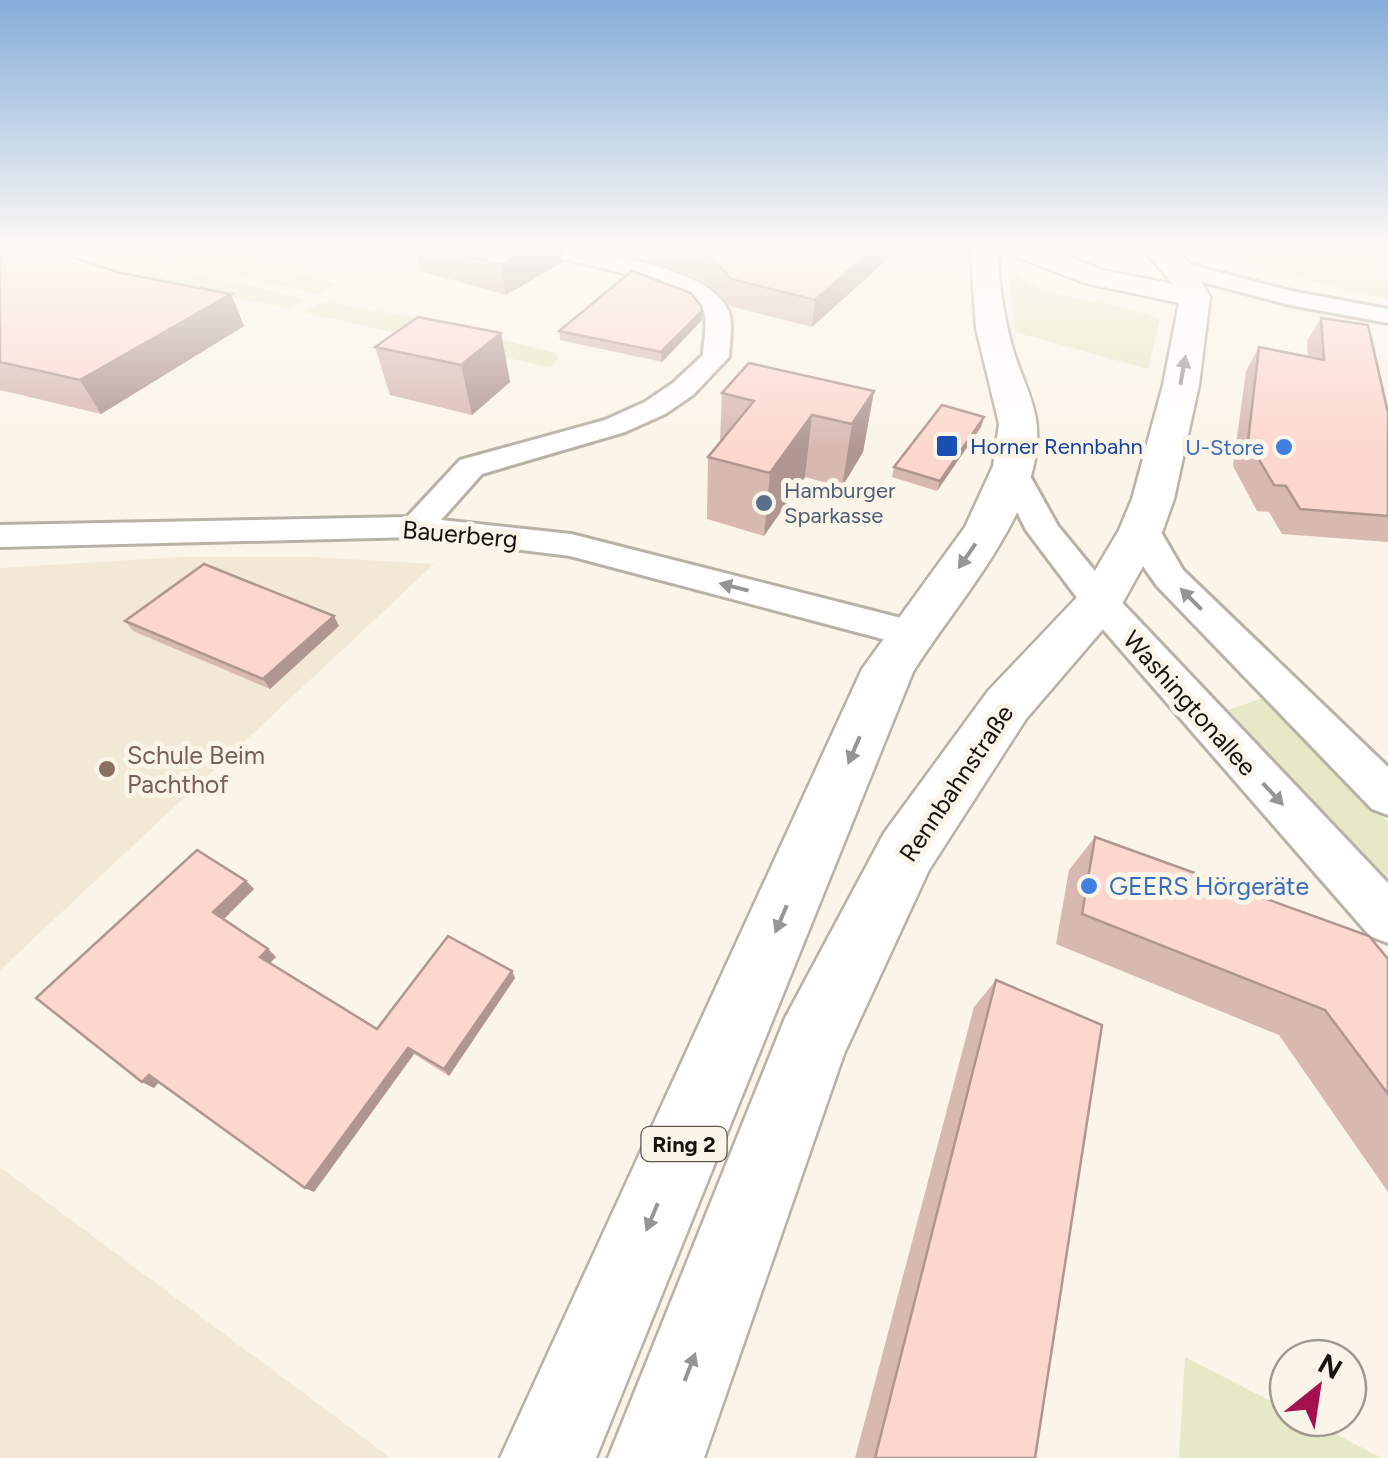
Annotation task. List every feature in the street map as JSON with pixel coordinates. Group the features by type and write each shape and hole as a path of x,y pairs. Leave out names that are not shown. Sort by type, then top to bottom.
{"main road":[{"name":"Ring 2","path":"548,1458 888,670 910,633 972,551 1013,472 1018,434 990,314"},
{"name":"Rennbahnstraße","path":"656,1458 811,1044 906,852 1007,705 1100,602 1142,528 1181,385 1185,314"}],"street":[{"path":"416,528 470,467 615,426 656,408 683,389 716,356 716,314"},
{"path":"1329,314 1388,327"},
{"name":"Washingtonallee","path":"1013,472 1043,530 1100,602 1388,919"},
{"name":"Bauerberg","path":"0,536 283,527 416,528 570,545 910,633"},
{"path":"1142,528 1170,578 1388,796"}],"shaded area":[{"name":"Schule Beim Pachthof","path":"182,557 308,557 434,564 0,970 0,568"},
{"path":"0,1167 388,1456 387,1458 0,1458"}],"green space":[{"path":"311,314 408,316 555,353 558,359 550,367"},
{"path":"1013,314 1147,314 1160,319 1148,369 1015,332"},
{"path":"1265,697 1388,822 1388,885 1229,710"},
{"path":"1185,1357 1268,1400 1268,1438 1343,1438 1382,1458 1179,1458"}],"building":[{"path":"0,314 196,314 80,380 0,362"},
{"path":"580,314 699,314 661,352 559,331"},
{"path":"418,317 501,333 461,365 375,347"},
{"path":"1321,318 1368,325 1388,413 1388,516 1300,509 1286,486 1274,485 1248,441 1259,347 1324,360"},
{"path":"749,363 874,391 852,424 812,415 770,473 708,457 754,401 722,393"},
{"path":"942,405 984,417 940,481 894,467"},
{"path":"204,564 334,616 263,679 125,621"},
{"path":"1095,837 1369,936 1388,959 1388,1094 1325,1010 1082,914"},
{"path":"197,850 246,881 213,912 268,949 260,957 377,1029 448,936 512,971 444,1069 408,1048 305,1188 149,1075 142,1082 36,998"},
{"path":"996,980 1102,1025 1035,1458 875,1458"}],"place":[{"name":"Horner Rennbahn","path":"947,446"},
{"name":"U-Store","path":"1284,447"},
{"name":"Hamburger Sparkasse","path":"764,503"},
{"name":"Schule Beim Pachthof","path":"107,769"},
{"name":"GEERS Hörgeräte","path":"1089,886"}]}
